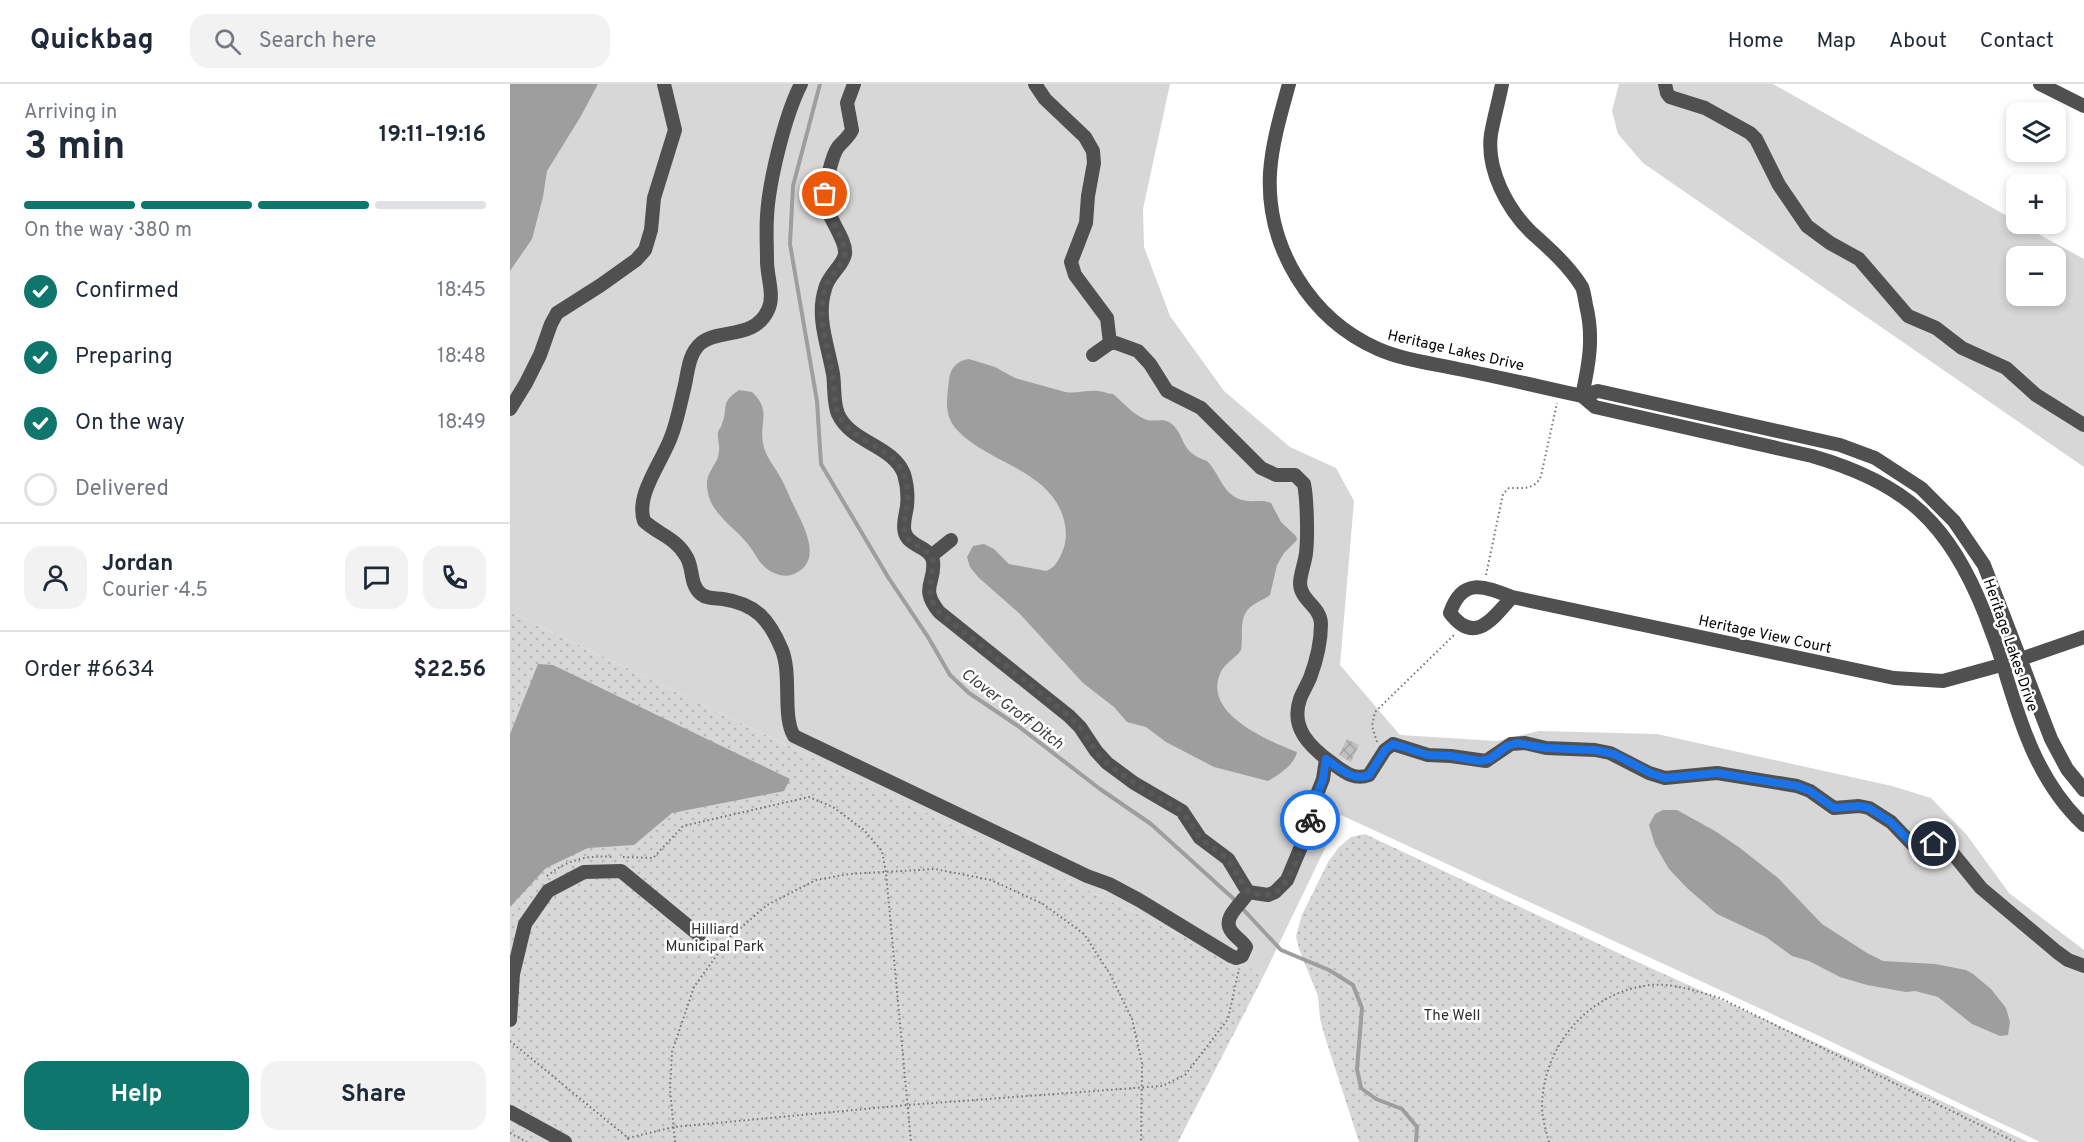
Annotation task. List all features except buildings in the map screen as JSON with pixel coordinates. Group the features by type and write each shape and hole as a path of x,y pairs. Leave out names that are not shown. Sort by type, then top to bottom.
{"street":[{"path":"510,409 526,383 540,354 550,324 557,313 636,260 645,250 651,230 654,198 675,130 664,84"},
{"path":"801,84 791,108 770,192 767,216 770,307 764,318 755,325 707,340 692,355 673,434 645,492 640,524 670,537 682,549 690,562 695,587 703,596 743,603 755,610 769,625 783,652 787,666 789,724 794,736 1087,876 1118,888 1236,958 1242,956 1246,947 1230,930 1228,923 1246,895"},
{"path":"854,84 847,103 852,130 834,155 825,194 827,209 845,249 844,258 826,282 823,293 822,321 838,413 854,433 888,455 901,468 907,489 905,535 908,540 927,551 931,556 930,598 939,612 1069,716 1080,727 1100,757 1112,767 1145,790 1182,811 1200,838 1228,859 1246,895"},
{"path":"1035,84 1045,99 1085,137 1093,151 1086,223 1071,262 1075,275 1107,318 1110,343"},
{"name":"Heritage Lakes Drive","path":"1288,84 1271,161 1272,211 1277,236 1294,274 1316,303 1345,331 1394,355 1582,396 1598,392 1607,393 1822,440 1861,452 1894,469 1931,497 1965,534 1990,578 2012,662 2010,693 2022,726 2042,771 2064,803 2084,825"},
{"path":"1502,84 1491,135 1491,153 1495,172 1507,200 1518,217 1565,264 1583,289 1590,321 1591,354 1582,396"},
{"path":"1665,84 1666,93 1670,97 1705,108 1750,133 1756,139 1779,185 1808,226 1830,243 1859,259 1908,316 1936,328 1962,348 2006,368 2036,395 2084,425"},
{"path":"2040,84 2084,106"},
{"path":"1093,355 1110,343 1124,345 1143,355 1167,391 1201,408 1266,471 1280,476 1294,475 1304,483 1307,548 1300,585 1305,596 1318,612 1321,627 1311,676 1300,699 1297,713 1303,737 1326,759 1347,773 1358,778 1369,775 1385,750 1393,744 1428,755 1486,761 1507,746 1525,743 1546,748 1595,750 1610,753 1665,778 1717,773 1797,786 1810,791 1834,808 1859,806 1869,808 1891,822 1913,845 1934,844 1946,847 1955,854 1989,896 2062,957 2084,966"},
{"name":"Heritage Lakes Drive","path":"1582,396 1595,407 1830,461 1861,473 1892,489 1923,513 1954,549 2051,740 2067,769 2084,790"},
{"path":"931,556 951,540"},
{"path":"1483,586 1468,588 1454,603 1450,613 1466,628 1480,628 1489,622 1512,597"},
{"name":"Heritage View Court","path":"1483,586 1512,597 1894,678 1943,681 2012,662 2084,637"},
{"path":"1246,895 1268,895 1275,892 1287,880 1308,830 1314,802 1323,779 1326,759"},
{"path":"510,1020 513,974 525,924 548,891 584,872 621,871 699,935"},
{"path":"510,1112 565,1142"}],"path":[{"path":"1483,586 1503,494 1509,488 1534,487 1542,476 1560,391"},
{"path":"1380,759 1372,726 1375,712 1449,640 1461,625"},
{"path":"544,878 560,865 576,858 596,856 653,858 683,826 808,797 833,807 864,830 882,851 911,1142"},
{"path":"675,1142 670,1089 672,1052 694,987 729,938 767,905 816,880 849,874 935,869 991,880 1043,904 1083,934 1110,974 1132,1019 1142,1063 1141,1142"},
{"path":"510,1041 628,1140 674,1127 906,1105 1162,1086 1185,1075 1228,1019 1240,963"},
{"path":"1549,1142 1542,1107 1546,1074 1558,1046 1574,1024 1590,1008 1615,994 1644,986 1673,985 1720,998 2015,1142"},
{"path":"510,1133 527,1142"}],"green space":[{"path":"510,84 1170,84 1143,209 1144,247 1170,316 1224,391 1290,447 1336,468 1354,501 1340,665 1400,735 1497,741 1539,731 1657,734 1892,786 1931,798 1966,834 2009,893 2084,950 2084,1142 2040,1142 1815,1034 1341,815 1264,975 510,612"},
{"path":"1619,84 1773,84 2006,215 2006,234 2038,234 2060,246 2006,246 2006,306 2066,306 2066,249 2084,259 2084,467 1643,163 1618,134 1612,111"},
{"name":"Hilliard Municipal Park","path":"510,612 1264,975 1178,1142 510,1142"},
{"name":"The Well","path":"1365,834 2028,1142 1359,1142 1325,1037 1320,1019 1318,996 1296,936 1302,915 1328,862 1339,847 1351,837"}],"shaded area":[{"path":"510,84 598,84 547,171 532,239 510,271"},
{"path":"969,359 995,367 1015,378 1065,392 1098,391 1113,394 1142,418 1164,420 1175,427 1191,452 1207,461 1235,497 1242,500 1271,503 1281,522 1296,536 1297,540 1284,553 1277,565 1270,595 1253,605 1245,614 1241,650 1222,670 1217,688 1221,702 1242,724 1271,741 1297,752 1290,765 1282,772 1268,781 1214,767 1166,742 1146,727 1127,722 1114,707 1083,683 1020,614 978,577 970,567 967,557 973,546 984,544 994,549 1009,564 1046,571 1053,567 1060,558 1066,533 1064,520 1057,503 1046,490 1018,469 971,442 953,425 947,407 950,376 955,365"},
{"path":"739,390 752,392 762,405 764,448 785,485 808,540 809,559 804,567 791,575 777,574 765,567 710,501 707,479 718,456 718,432 722,425 727,402"},
{"path":"538,664 553,665 790,779 784,791 672,813 634,845 588,848 546,868 510,907 510,734"},
{"path":"1663,810 1677,810 1740,848 1778,878 1822,924 1867,953 1883,961 1935,964 1966,970 1973,974 1991,989 2006,1008 2010,1022 2008,1035 2000,1036 1972,1024 1938,997 1915,991 1906,992 1867,985 1840,977 1809,961 1792,956 1766,937 1717,914 1669,869 1655,845 1649,825 1655,814"}],"waterway":[{"name":"Clover Groff Ditch","path":"820,84 793,186 790,244 817,401 821,464 950,675 969,693 1018,726 1100,789 1151,824 1236,901"},
{"name":"Clover Groff Ditch","path":"1241,907 1281,950 1329,970 1353,985 1362,1008 1357,1069 1361,1088 1376,1099 1402,1109 1417,1127 1416,1142"}],"way so far":[{"path":"825,194 827,209 845,249 844,258 826,282 822,308 822,321 833,375 836,407 841,420 854,433 888,455 901,468 908,496 905,535 908,540 931,555 933,560 930,598 939,612 1075,722 1100,757 1107,763 1134,783 1182,811 1200,838 1225,855 1248,892 1268,895 1281,887 1292,870 1310,820"}],"route":[{"path":"1310,820 1323,779 1326,759 1358,778 1369,775 1385,750 1393,744 1428,755 1486,761 1511,744 1525,743 1546,748 1595,750 1610,753 1658,777 1717,773 1797,786 1810,791 1834,808 1854,806 1869,808 1891,822 1913,845 1934,844"}]}
